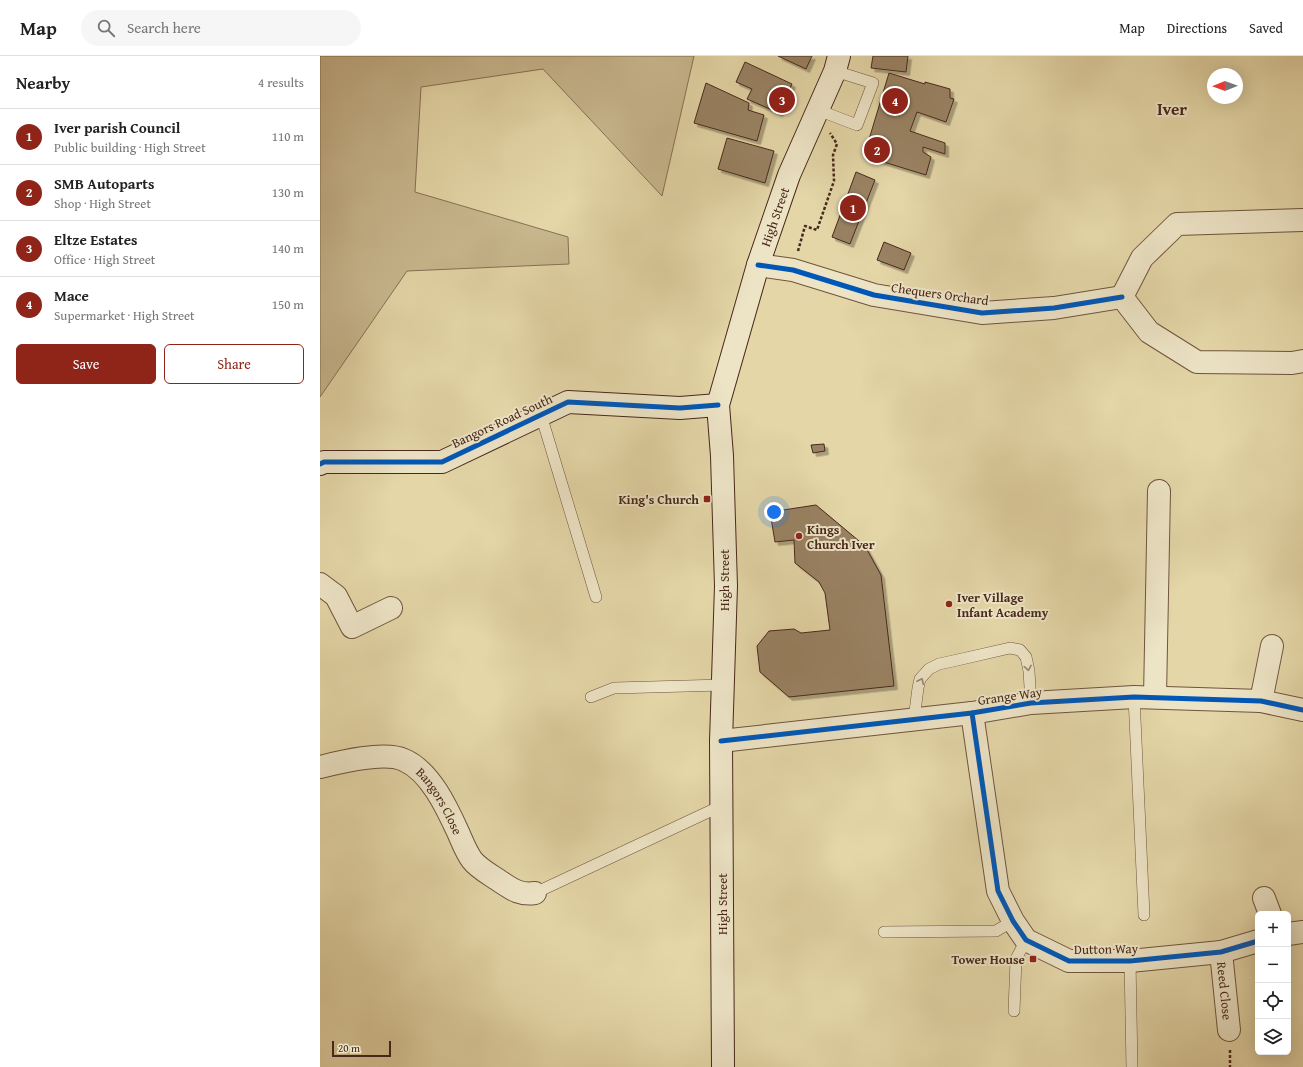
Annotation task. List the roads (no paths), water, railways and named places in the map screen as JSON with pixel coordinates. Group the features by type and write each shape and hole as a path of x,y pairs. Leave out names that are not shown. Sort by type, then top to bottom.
{"street":[{"name":"High Street","path":"723,1067 721,741 726,586 722,456 718,405 758,265 789,176 837,64"},
{"path":"1303,220 1177,224 1142,258 1122,297 1149,332 1198,362 1292,363 1303,361"},
{"name":"Chequers Orchard","path":"758,265 792,270 874,295 982,313 1054,308 1122,297"},
{"name":"Bangors Road South","path":"320,464 324,462 442,462 568,402 680,408 718,405"},
{"path":"1144,697 1159,491"},
{"path":"320,584 336,596 352,627 391,608"},
{"path":"1261,701 1272,646"},
{"name":"Grange Way","path":"721,741 972,713 1032,703 1144,697 1261,701 1303,710"},
{"name":"Dutton Way","path":"972,713 998,891 1013,921 1026,940 1069,961 1130,961 1221,952 1255,942"},
{"name":"Bangors Close","path":"320,767 366,758 388,756 404,759 418,769 432,785 449,812 472,860 483,870 511,888 525,894 535,893"},
{"path":"1291,934 1303,932"},
{"name":"Reed Close","path":"1221,952 1229,1030"}],"lane":[{"name":"High Street","path":"818,110 857,125 873,83 837,64"},
{"path":"541,415 596,597"},
{"path":"914,719 920,679 929,669 939,664 1010,648 1020,650 1026,657 1032,703"},
{"path":"591,697 614,688 723,685"},
{"path":"1144,697 1144,915"},
{"path":"535,893 722,806"},
{"path":"884,932 996,931 1013,921"},
{"path":"1014,1011 1016,959 1026,940"},
{"path":"1130,961 1132,1067"}],"place":[{"name":"Eltze Estates","path":"782,100"},
{"name":"Mace","path":"895,101"},
{"name":"SMB Autoparts","path":"877,150"},
{"name":"Iver parish Council","path":"853,208"},
{"name":"King's Church","path":"707,499"},
{"name":"Kings Church Iver","path":"799,536"},
{"name":"Iver Village Infant Academy","path":"949,604"},
{"name":"Tower House","path":"1033,959"}],"district":[{"name":"Iver","path":"1172,108"}]}
